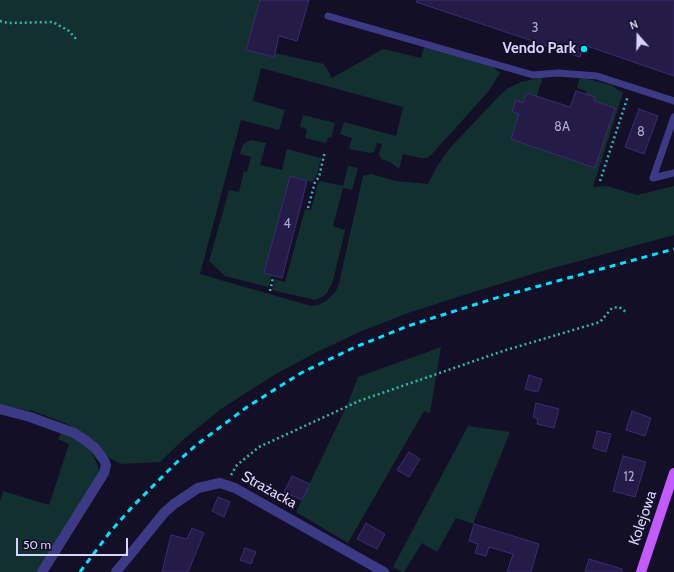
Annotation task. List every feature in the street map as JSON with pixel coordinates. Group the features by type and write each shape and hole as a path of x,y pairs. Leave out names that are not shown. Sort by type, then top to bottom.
{"main road":[{"name":"Kolejowa","path":"641,572 674,473"}],"street":[{"path":"0,410 30,417 74,433 95,448 102,456 106,465 104,473 42,572"},
{"name":"Strażacka","path":"116,572 174,504 198,488 214,483 226,484 235,488 384,572"}],"lane":[{"path":"328,16 533,75 558,72 597,76 674,101"},
{"path":"674,116 653,178 674,173"}],"path":[{"path":"0,21 12,23 53,22 69,30 77,40"},
{"path":"600,181 631,87"},
{"path":"308,208 315,182 319,177 325,151"},
{"path":"270,291 273,278"},
{"path":"226,484 237,465 259,447 359,401 503,351 600,322 612,308 619,307 626,312"}],"green space":[{"path":"0,0 260,0 246,50 273,57 275,53 324,64 332,78 383,49 421,58 424,47 491,65 500,73 488,92 432,154 427,158 421,158 403,154 399,169 390,162 381,159 379,154 382,144 377,143 374,152 370,153 349,149 352,138 340,134 344,122 396,136 403,107 261,68 253,101 285,110 279,130 241,120 200,274 311,306 318,305 326,301 336,291 339,283 363,176 371,174 396,181 428,184 437,166 450,148 499,96 508,88 521,82 543,77 537,96 527,93 523,103 517,101 519,114 511,139 595,168 615,108 594,101 586,95 586,91 577,88 580,77 611,85 623,93 593,187 607,186 637,195 674,186 674,235 539,272 464,295 408,313 362,331 317,352 274,375 221,409 184,439 160,462 121,464 111,459 81,432 67,424 31,410 0,405"},
{"path":"303,115 335,123 331,138 328,137 326,143 305,138 307,129 300,127"},
{"path":"252,140 266,143 260,165 282,170 287,149 321,158 317,175 312,182 290,176 264,273 272,275 268,287 225,276 209,261 229,190 239,192 244,171 247,172 251,157 240,154 242,146 246,142"},
{"path":"348,166 358,168 352,190 343,188 333,226 345,230 333,281 327,293 315,300 272,290 275,279 285,282 305,209 311,210 318,183 320,181 343,186"},
{"path":"441,347 430,413 424,411 348,543 296,512 347,405 358,377"},
{"path":"468,426 510,432 473,524 456,518 437,552 422,543 404,572 402,572 393,567"},
{"path":"61,433 84,444 91,451 98,466 99,472 96,479 38,572 0,572 0,502 3,491 49,505 69,444 58,439"}],"building":[{"path":"260,0 309,0 297,41 279,36 274,57 246,50"},
{"name":"Vendo Park","path":"417,0 674,0 674,76 584,45 580,57 416,2"},
{"path":"576,91 595,97 594,101 615,108 595,168 511,139 519,114 512,111 516,100 523,103 527,93 570,107"},
{"path":"639,109 658,116 644,154 625,147"},
{"path":"290,176 307,181 282,278 264,273"},
{"path":"529,375 542,379 538,392 525,389"},
{"path":"536,403 559,409 554,428 537,424 538,419 533,417"},
{"path":"632,411 651,418 645,436 626,430"},
{"path":"597,431 611,434 606,452 593,448"},
{"path":"409,452 420,459 409,477 397,470"},
{"path":"623,456 646,462 635,497 613,491"},
{"path":"292,476 310,484 302,500 284,492"},
{"path":"218,497 230,502 224,517 212,511"},
{"path":"366,523 385,534 377,549 357,539"},
{"path":"474,524 539,544 531,572 507,572 513,554 489,547 486,556 475,553 478,544 469,541"},
{"path":"192,528 204,533 188,572 162,572 171,535 187,539"},
{"path":"245,548 256,552 251,564 240,560"},
{"path":"589,559 622,569 622,572 585,572"}],"railway":[{"path":"80,572 110,532 134,505 175,464 195,446 247,407 301,373 353,348 408,326 499,297 674,249"}],"place":[{"name":"Vendo Park","path":"584,49"}]}
